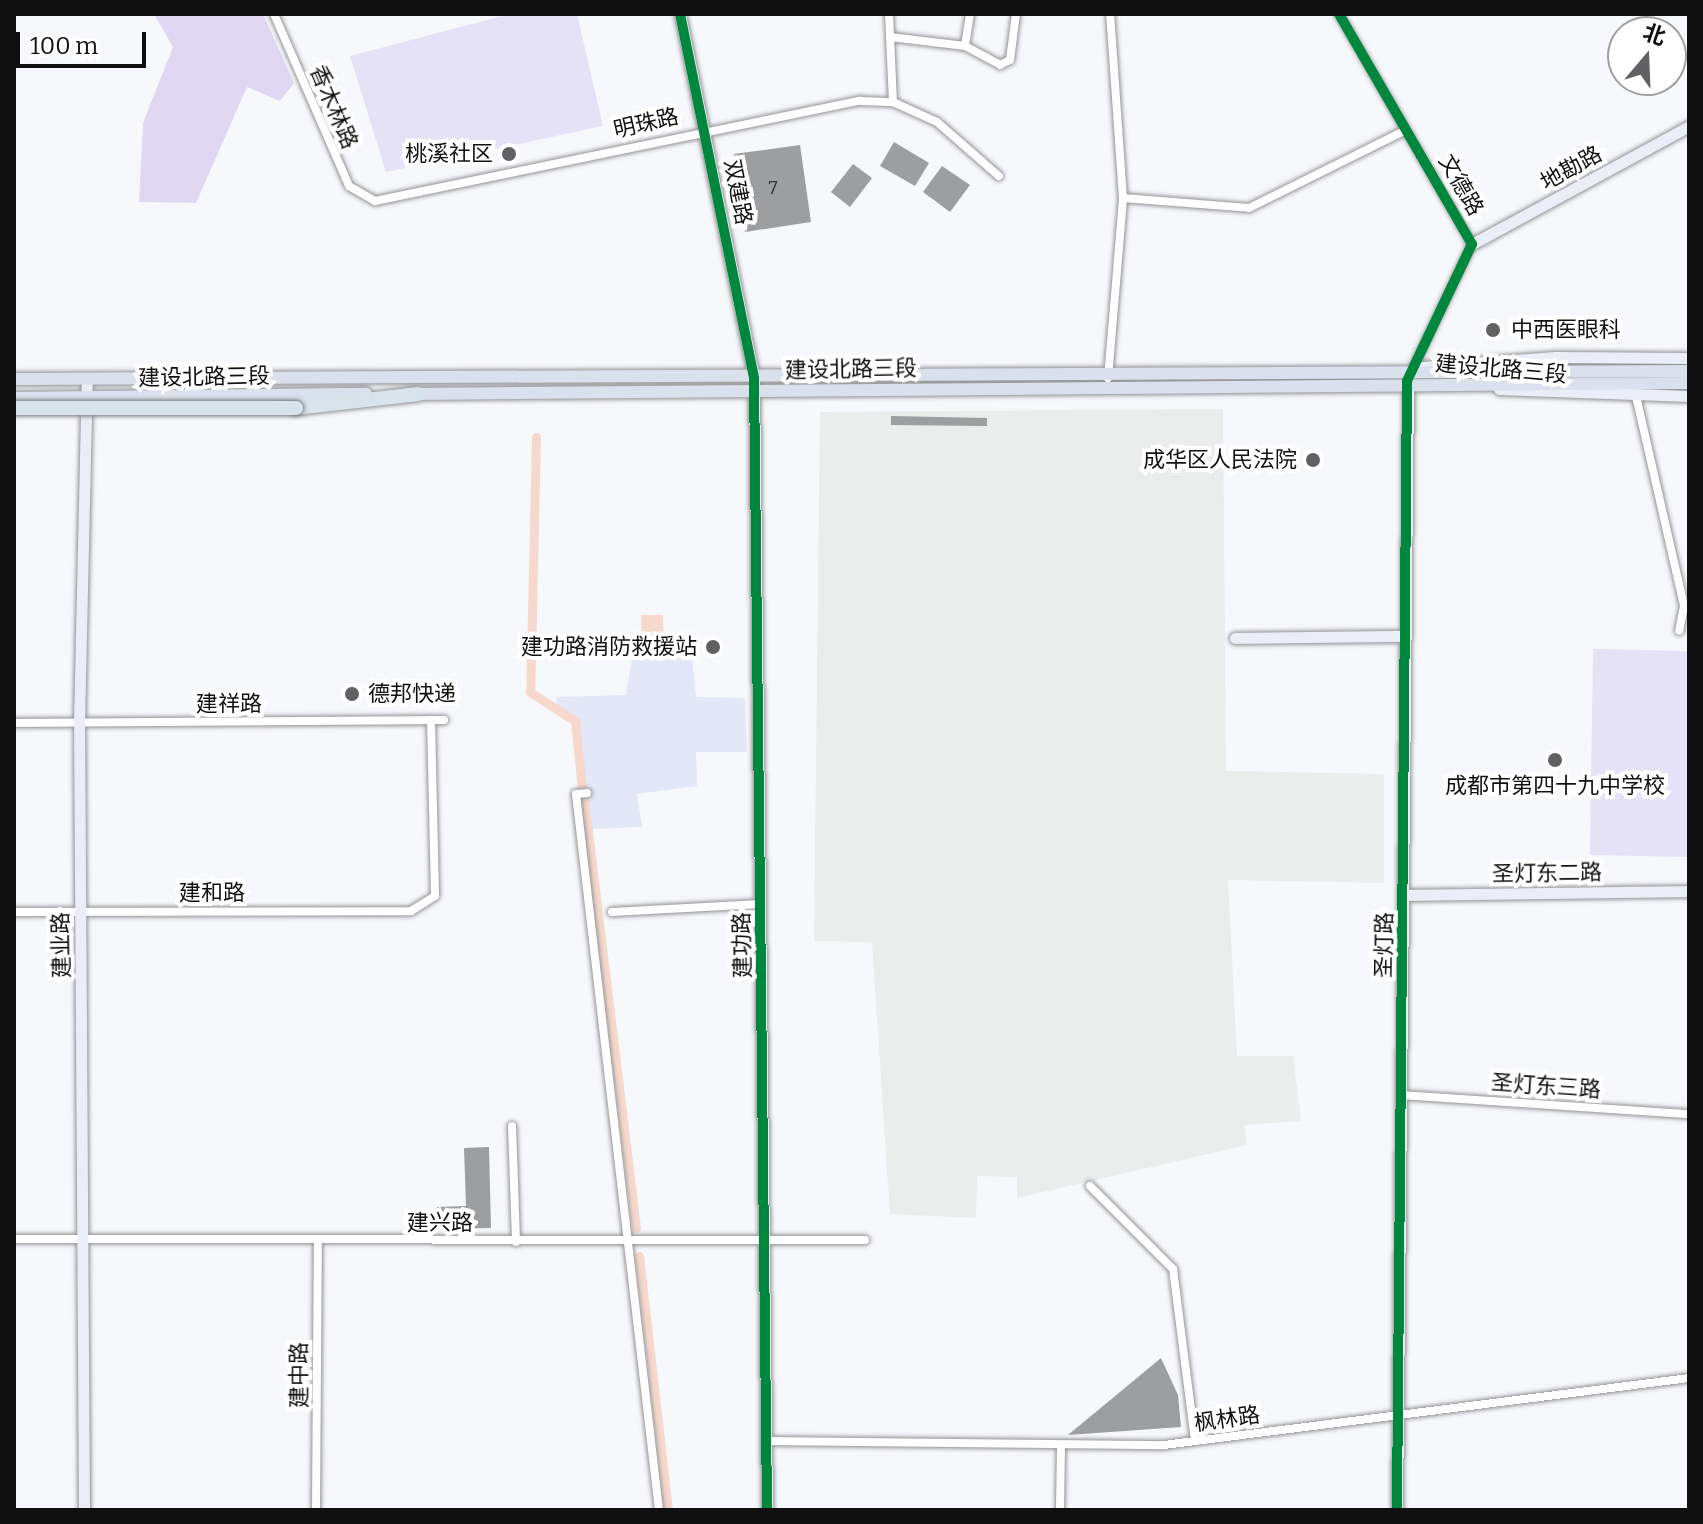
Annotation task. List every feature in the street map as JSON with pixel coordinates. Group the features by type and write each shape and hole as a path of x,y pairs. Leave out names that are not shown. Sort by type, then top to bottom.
{"highway":[{"path":"14,408 296,408 418,394"}],"main road":[{"name":"建设北路三段","path":"14,398 418,394 1413,368"},
{"path":"1413,368 1652,376 1689,383"},
{"path":"1407,381 1652,376 1689,371"},
{"name":"建设北路三段","path":"1108,377 1407,381"},
{"name":"建设北路三段","path":"14,379 754,385"}],"street":[{"name":"香木林路","path":"274,14 349,186 375,201"},
{"name":"双建路","path":"680,14 754,385"},
{"path":"889,14 893,102"},
{"path":"965,46 970,14"},
{"path":"890,37 965,46 984,60 1010,60 1016,14"},
{"path":"1108,377 1123,198 1110,14"},
{"name":"文德路","path":"1339,14 1472,244 1407,381"},
{"name":"明珠路","path":"375,201 705,130 860,101 893,102 956,133 999,176"},
{"name":"地勘路","path":"1472,244 1689,126"},
{"path":"1123,198 1249,208 1406,130"},
{"name":"建设北路三段","path":"1413,368 1555,357 1689,358"},
{"name":"建业路","path":"84,1510 79,723 84,399 87,379"},
{"name":"建设北路三段","path":"1407,381 1636,396 1689,396"},
{"name":"圣灯路","path":"1397,1510 1406,895 1407,381"},
{"name":"建功路","path":"754,385 769,1240 767,1510"},
{"path":"1636,396 1684,606 1679,631"},
{"path":"1235,638 1406,636"},
{"name":"建和路","path":"14,912 411,911 435,896 431,720"},
{"name":"建祥路","path":"14,723 444,720"},
{"path":"587,793 576,794 659,1510"},
{"name":"圣灯东二路","path":"1406,895 1689,891"},
{"path":"612,912 761,904"},
{"name":"圣灯东三路","path":"1401,1095 1689,1114"},
{"path":"512,1126 516,1242"},
{"path":"1090,1186 1173,1269 1195,1441"},
{"name":"建兴路","path":"14,1239 516,1242 865,1240"},
{"name":"建中路","path":"316,1510 318,1241"},
{"name":"枫林路","path":"768,1441 1061,1447 1195,1441 1689,1378"},
{"path":"1060,1510 1061,1447"}],"shaded area":[{"path":"154,14 263,14 294,83 280,101 247,87 196,203 139,202 143,123 173,47"},
{"path":"510,14 577,14 603,126 386,172 350,56"},
{"path":"1223,409 1226,771 1384,774 1384,883 1228,880 1237,1056 1293,1056 1301,1121 1244,1125 1247,1145 1017,1198 1017,1177 977,1176 976,1218 890,1214 872,942 814,941 820,412"},
{"path":"641,615 663,615 664,650 642,650"},
{"path":"1593,649 1689,651 1689,857 1590,855"},
{"path":"632,658 692,658 696,697 745,698 747,752 696,752 697,786 637,794 642,827 590,829 578,722 556,705 557,697 626,695"}],"building":[{"path":"894,142 929,163 915,186 880,166"},
{"path":"800,145 811,222 745,232 734,154"},
{"path":"853,164 872,178 850,207 831,192"},
{"path":"942,166 970,185 950,212 923,192"},
{"path":"891,416 987,418 987,426 891,425"},
{"path":"489,1147 491,1228 438,1229 437,1207 466,1206 464,1148"},
{"path":"1161,1358 1178,1395 1181,1427 1068,1435"}],"waterway":[{"path":"536,437 530,692 575,721 582,790"},
{"path":"584,798 636,1228"},
{"path":"639,1256 668,1510"}],"cycle path":[{"path":"680,14 754,379 767,1510"},
{"path":"1339,14 1472,244 1407,381 1397,1510"}],"place":[{"name":"桃溪社区","path":"509,154"},
{"name":"中西医眼科","path":"1493,330"},
{"name":"成华区人民法院","path":"1313,460"},
{"name":"建功路消防救援站","path":"713,647"},
{"name":"德邦快递","path":"352,694"},
{"name":"成都市第四十九中学校","path":"1555,760"}]}
